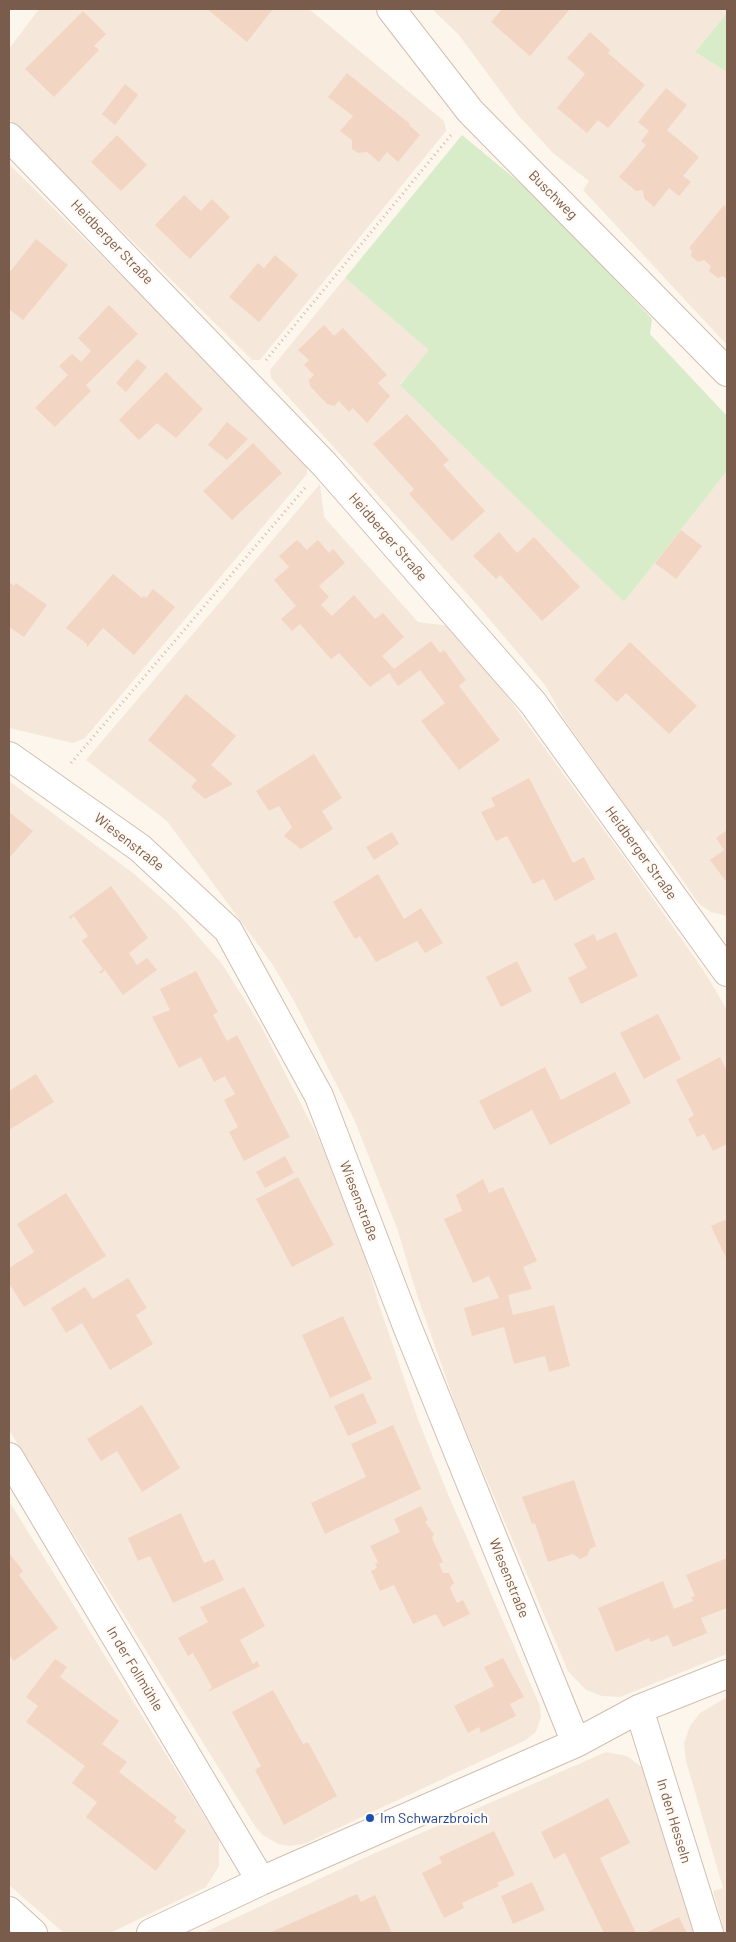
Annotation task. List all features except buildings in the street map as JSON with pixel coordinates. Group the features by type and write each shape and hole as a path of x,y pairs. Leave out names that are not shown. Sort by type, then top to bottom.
{"street":[{"name":"Buschweg","path":"391,9 470,112 727,372"},
{"name":"Heidberger Straße","path":"9,137 248,382 325,465 533,703 727,972"},
{"name":"Wiesenstraße","path":"9,756 53,785 140,848 228,930 319,1096 407,1326 576,1743"},
{"name":"In der Follmühle","path":"9,1457 261,1881"},
{"path":"151,1933 261,1881 576,1743 639,1710 727,1674"},
{"name":"In den Hesseln","path":"639,1710 709,1933"},
{"path":"9,1912 33,1933"}],"path":[{"path":"248,382 470,112"},
{"path":"53,785 325,465"}],"shaded area":[{"path":"39,9 309,9 444,121 446,131 260,360 252,360 9,119 9,49"},
{"path":"432,9 727,9 727,13 695,52 727,72 727,345 583,190 589,181 553,153 518,115 459,35"},
{"path":"9,164 307,462 307,474 85,738 73,743 9,728"},
{"path":"345,278 430,350 400,384 624,602 727,471 727,916 711,912 699,904 648,830 644,832 564,719 545,685 479,607 271,378 270,370"},
{"path":"320,484 324,517 418,622 450,626 480,659 704,971 727,1010 727,1654 620,1697 602,1696 586,1690 568,1671 458,1412 416,1292 398,1231 354,1119 294,1001 273,965 167,821 86,760"},
{"path":"9,781 133,873 177,912 222,964 260,1024 319,1139 364,1253 378,1302 419,1422 447,1492 540,1706 541,1717 536,1732 526,1740 304,1844 289,1846 278,1844 263,1835 256,1828 9,1430"},
{"path":"9,1501 219,1840 219,1866 206,1887 110,1933 64,1933 9,1885"},
{"path":"727,1697 727,1933 725,1933 713,1891 723,1888 686,1761 684,1743 690,1726 700,1713"},
{"path":"606,1752 627,1756 644,1769 653,1787 694,1933 203,1933 373,1854"}],"green space":[{"path":"727,13 727,72 695,52"},
{"path":"462,135 531,192 567,227 652,319 650,334 727,416 727,471 624,602 400,385 429,350 345,278"}],"place":[{"name":"Im Schwarzbroich","path":"370,1818"}]}
